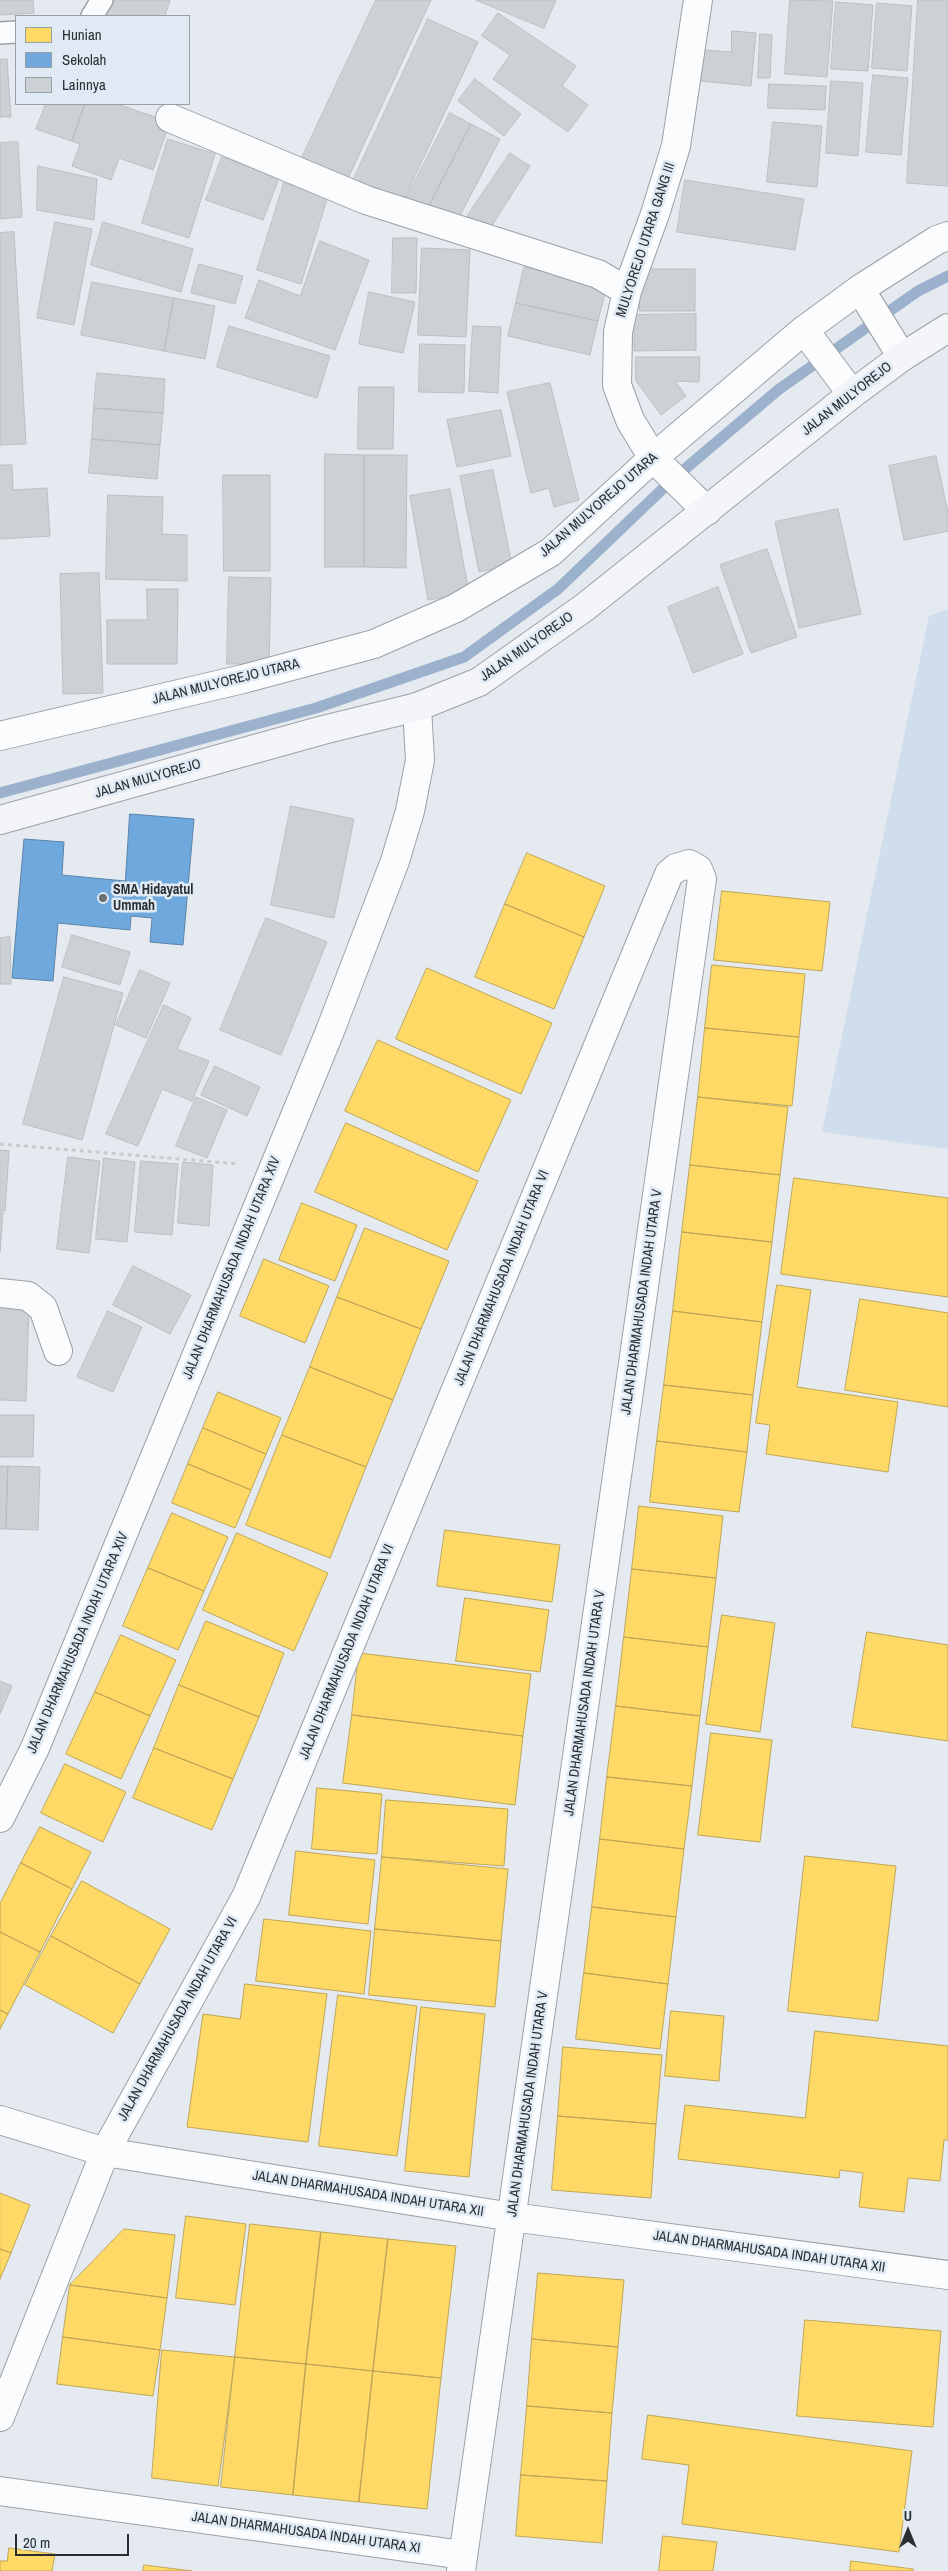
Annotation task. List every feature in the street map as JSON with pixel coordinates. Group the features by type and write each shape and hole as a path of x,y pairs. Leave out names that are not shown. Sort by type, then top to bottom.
{"main road":[{"name":"JALAN MULYOREJO","path":"0,820 323,730 417,706 479,682 585,607 702,505 846,387 897,349 948,328"}],"street":[{"name":"MULYOREJO UTARA GANG III","path":"698,0 676,146 655,214 627,291 618,332 617,385 630,420 661,465 702,505"},
{"path":"170,118 366,200 598,274 627,291"},
{"name":"JALAN MULYOREJO UTARA","path":"0,736 243,679 384,640 456,608 551,552 661,465 810,338 867,299 937,240 948,236"},
{"path":"867,299 897,349"},
{"path":"810,338 846,387"},
{"name":"JALAN DHARMAHUSADA INDAH UTARA XIV","path":"0,1818 35,1748 330,1031 395,861 410,810 420,760 417,706"},
{"name":"JALAN DHARMAHUSADA INDAH UTARA V","path":"462,2563 702,879 698,869 689,864 676,868 669,874"},
{"name":"JALAN DHARMAHUSADA INDAH UTARA VI","path":"0,2417 105,2152 246,1896 669,874"},
{"path":"0,1293 28,1296 43,1308 58,1351"},
{"name":"JALAN DHARMAHUSADA INDAH UTARA XII","path":"0,2120 105,2152 512,2217 948,2276"},
{"name":"JALAN DHARMAHUSADA INDAH UTARA XI","path":"0,2491 462,2563"}],"lane":[{"path":"93,15 102,0"},
{"path":"0,33 15,32"}],"path":[{"path":"0,1144 274,1167"}],"shaded area":[{"path":"948,609 948,1149 822,1132 929,616"}],"building: Hunian":[{"path":"527,853 605,886 584,937 505,904"},
{"path":"722,891 830,902 822,971 714,960"},
{"path":"505,904 584,937 554,1009 475,977"},
{"path":"712,965 805,974 799,1037 705,1028"},
{"path":"427,968 552,1023 521,1094 396,1039"},
{"path":"705,1028 799,1037 792,1106 698,1097"},
{"path":"378,1040 511,1100 478,1172 345,1111"},
{"path":"698,1097 788,1107 780,1175 690,1165"},
{"path":"346,1123 478,1181 447,1250 315,1192"},
{"path":"690,1165 780,1175 772,1242 682,1232"},
{"path":"794,1178 948,1198 948,1297 781,1274"},
{"path":"302,1203 357,1225 335,1281 279,1260"},
{"path":"365,1228 449,1261 421,1329 337,1297"},
{"path":"682,1232 772,1242 762,1322 673,1311"},
{"path":"264,1259 329,1286 305,1343 240,1316"},
{"path":"777,1285 811,1290 797,1387 898,1402 888,1472 766,1454 770,1425 756,1423"},
{"path":"337,1297 421,1329 393,1400 310,1367"},
{"path":"860,1299 948,1313 948,1407 845,1390"},
{"path":"673,1311 762,1322 753,1395 664,1385"},
{"path":"310,1367 393,1400 366,1467 282,1435"},
{"path":"664,1385 753,1395 747,1452 657,1441"},
{"path":"218,1392 281,1418 266,1454 203,1428"},
{"path":"203,1428 266,1454 251,1490 188,1464"},
{"path":"282,1435 366,1467 330,1558 246,1525"},
{"path":"657,1441 747,1452 739,1512 650,1502"},
{"path":"188,1464 251,1490 235,1528 172,1503"},
{"path":"639,1506 723,1516 716,1578 632,1569"},
{"path":"172,1513 228,1537 204,1591 148,1568"},
{"path":"445,1530 560,1545 552,1602 437,1586"},
{"path":"237,1533 328,1573 294,1651 203,1610"},
{"path":"148,1568 204,1591 178,1650 123,1626"},
{"path":"632,1569 716,1578 708,1647 624,1637"},
{"path":"465,1598 549,1610 540,1672 456,1661"},
{"path":"722,1615 775,1623 760,1732 706,1724"},
{"path":"206,1621 284,1653 259,1717 179,1685"},
{"path":"867,1632 948,1645 948,1741 852,1727"},
{"path":"121,1635 176,1660 150,1716 95,1692"},
{"path":"624,1637 708,1647 700,1716 616,1706"},
{"path":"359,1653 531,1674 523,1736 352,1715"},
{"path":"179,1685 259,1717 233,1779 154,1748"},
{"path":"95,1692 150,1716 121,1779 66,1754"},
{"path":"616,1706 700,1716 692,1786 607,1777"},
{"path":"352,1715 523,1736 515,1805 343,1783"},
{"path":"711,1733 772,1740 760,1842 698,1835"},
{"path":"154,1748 233,1779 212,1830 133,1798"},
{"path":"65,1764 126,1792 103,1842 41,1813"},
{"path":"607,1777 692,1786 684,1849 600,1839"},
{"path":"317,1788 382,1794 377,1854 312,1849"},
{"path":"386,1800 508,1809 504,1866 382,1857"},
{"path":"40,1827 91,1852 72,1889 21,1863"},
{"path":"600,1839 684,1849 676,1917 592,1907"},
{"path":"296,1851 375,1860 368,1924 289,1915"},
{"path":"805,1856 896,1866 878,2021 788,2011"},
{"path":"382,1857 508,1869 501,1941 375,1929"},
{"path":"21,1863 72,1889 40,1952 0,1932 0,1904"},
{"path":"82,1881 170,1929 140,1984 51,1936"},
{"path":"592,1907 676,1917 668,1984 584,1973"},
{"path":"264,1919 371,1931 364,1994 256,1981"},
{"path":"375,1929 501,1941 495,2007 369,1995"},
{"path":"0,1932 40,1952 8,2014 0,2010"},
{"path":"51,1936 140,1984 113,2033 25,1985"},
{"path":"584,1973 668,1984 660,2049 576,2039"},
{"path":"245,1984 327,1994 308,2142 187,2127 203,2014 240,2019"},
{"path":"338,1995 417,2006 397,2156 319,2146"},
{"path":"421,2007 485,2014 469,2177 405,2171"},
{"path":"0,2010 8,2014 0,2029"},
{"path":"671,2011 724,2016 719,2081 665,2076"},
{"path":"815,2031 948,2046 948,2140 944,2140 940,2181 908,2178 904,2212 859,2207 863,2173 840,2170 839,2178 678,2159 685,2105 805,2118"},
{"path":"563,2047 662,2055 656,2124 558,2116"},
{"path":"558,2116 656,2124 651,2198 552,2190"},
{"path":"0,2193 30,2205 11,2253 0,2249"},
{"path":"186,2216 246,2224 235,2305 176,2298"},
{"path":"250,2224 321,2232 306,2364 235,2357"},
{"path":"124,2229 175,2235 167,2298 70,2285"},
{"path":"321,2232 388,2239 373,2371 306,2364"},
{"path":"388,2239 456,2246 441,2378 373,2371"},
{"path":"0,2249 11,2253 0,2279"},
{"path":"538,2273 624,2280 618,2347 532,2339"},
{"path":"70,2285 167,2298 160,2350 63,2337"},
{"path":"805,2320 941,2331 933,2427 797,2416"},
{"path":"63,2337 160,2350 153,2396 57,2384"},
{"path":"532,2339 618,2347 612,2413 527,2406"},
{"path":"162,2350 235,2357 218,2486 152,2478"},
{"path":"235,2357 306,2364 293,2495 221,2487"},
{"path":"306,2364 373,2371 359,2502 293,2495"},
{"path":"373,2371 441,2378 427,2509 359,2502"},
{"path":"527,2406 612,2413 607,2481 521,2475"},
{"path":"648,2415 912,2451 899,2552 682,2524 689,2465 642,2459"},
{"path":"521,2475 607,2481 602,2543 516,2536"},
{"path":"663,2536 717,2542 713,2571 659,2571"},
{"path":"9,2548 55,2554 52,2571 0,2571 0,2561 7,2561"},
{"path":"851,2561 913,2569 913,2571 850,2571"},
{"path":"144,2565 192,2571 143,2571"}],"building: Sekolah":[{"name":"SMA Hidayatul Ummah","path":"130,814 194,819 183,945 150,942 152,918 131,916 130,930 58,923 53,981 12,978 24,839 64,842 62,875 125,881"}],"building: Lainnya":[{"path":"0,0 33,0 34,13 0,15"},
{"path":"105,0 170,0 165,15 102,15"},
{"path":"376,0 431,0 344,187 298,166"},
{"path":"476,0 556,0 544,28"},
{"path":"790,0 833,1 827,77 785,74"},
{"path":"918,0 948,0 948,186 907,183"},
{"path":"836,2 873,5 868,71 831,69"},
{"path":"877,3 912,6 907,71 872,68"},
{"path":"498,13 576,66 562,86 588,105 568,132 493,79 510,55 482,36"},
{"path":"428,19 478,42 399,210 350,187"},
{"path":"732,31 756,33 751,86 700,81 703,50 731,52"},
{"path":"760,34 772,35 770,78 758,78"},
{"path":"7,59 11,117 0,117 0,60"},
{"path":"873,75 908,78 901,155 866,152"},
{"path":"475,79 521,114 504,136 458,101"},
{"path":"831,81 863,83 858,156 826,153"},
{"path":"769,84 826,86 825,110 768,108"},
{"path":"46,105 85,105 72,141 36,129"},
{"path":"85,105 120,105 170,122 153,170 119,158 111,180 72,166 80,144 72,141"},
{"path":"450,113 471,124 426,212 405,201"},
{"path":"773,122 822,126 817,187 767,182"},
{"path":"471,124 500,139 454,227 426,212"},
{"path":"168,139 215,154 189,238 142,223"},
{"path":"18,142 22,217 0,219 0,143"},
{"path":"510,153 530,166 484,238 462,224"},
{"path":"222,157 279,178 263,220 206,200"},
{"path":"38,166 97,179 94,220 37,210"},
{"path":"685,180 804,199 795,250 677,232"},
{"path":"284,183 328,196 301,284 257,270"},
{"path":"55,222 92,229 74,325 37,318"},
{"path":"103,222 193,249 181,292 91,265"},
{"path":"14,232 26,444 0,445 0,233"},
{"path":"393,238 417,238 416,293 392,293"},
{"path":"320,241 369,260 335,350 245,318 259,280 300,296"},
{"path":"422,248 470,250 466,337 418,335"},
{"path":"199,264 243,276 235,304 191,293"},
{"path":"524,267 607,286 598,321 516,303"},
{"path":"640,269 695,269 695,311 640,311"},
{"path":"92,282 174,298 164,351 81,335"},
{"path":"369,292 415,302 403,353 359,344"},
{"path":"174,298 215,306 205,359 164,351"},
{"path":"516,303 598,321 590,355 508,336"},
{"path":"696,314 696,350 634,351 634,315"},
{"path":"229,326 330,356 317,398 217,367"},
{"path":"473,326 501,327 498,393 469,391"},
{"path":"420,344 465,345 464,393 419,392"},
{"path":"636,357 700,357 699,382 675,381 686,396 661,415 636,381"},
{"path":"97,373 165,379 163,413 94,408"},
{"path":"550,383 579,500 554,507 549,488 531,493 507,392"},
{"path":"359,387 394,387 393,449 358,449"},
{"path":"94,408 163,413 160,445 92,439"},
{"path":"501,410 511,456 457,467 447,420"},
{"path":"92,439 160,445 157,479 89,473"},
{"path":"325,454 364,455 364,567 325,567"},
{"path":"364,455 407,455 406,568 364,567"},
{"path":"936,456 948,513 948,531 904,540 889,466"},
{"path":"0,465 12,465 13,490 47,488 50,536 0,539"},
{"path":"493,470 512,565 479,572 460,476"},
{"path":"223,475 270,475 270,571 224,571"},
{"path":"450,489 469,593 428,600 410,496"},
{"path":"108,495 163,497 162,534 187,535 187,581 106,579"},
{"path":"838,509 861,614 799,628 775,522"},
{"path":"767,549 797,637 751,653 720,565"},
{"path":"99,573 103,693 63,694 60,574"},
{"path":"229,577 271,578 269,664 227,664"},
{"path":"718,587 743,654 693,673 668,607"},
{"path":"147,589 178,589 177,664 107,664 107,620 147,620"},
{"path":"291,806 354,819 334,918 271,905"},
{"path":"266,918 327,942 281,1055 220,1030"},
{"path":"72,935 130,952 120,985 62,967"},
{"path":"10,937 11,984 0,984 0,938"},
{"path":"140,970 170,983 146,1038 116,1025"},
{"path":"64,977 123,993 82,1140 23,1124"},
{"path":"164,1005 191,1018 177,1049 209,1061 192,1101 162,1089 138,1146 106,1134"},
{"path":"215,1066 260,1087 247,1116 201,1095"},
{"path":"196,1097 227,1110 207,1158 176,1146"},
{"path":"0,1150 9,1151 5,1211 0,1210"},
{"path":"68,1157 100,1161 89,1253 57,1249"},
{"path":"104,1158 135,1162 127,1242 96,1239"},
{"path":"141,1161 178,1164 172,1235 135,1232"},
{"path":"183,1162 213,1165 209,1226 178,1223"},
{"path":"0,1212 3,1212 0,1252"},
{"path":"133,1266 191,1295 170,1334 113,1305"},
{"path":"0,1303 29,1304 26,1401 0,1400"},
{"path":"108,1311 142,1327 113,1392 77,1377"},
{"path":"0,1415 34,1415 33,1457 0,1457"},
{"path":"0,1466 8,1466 6,1529 0,1529"},
{"path":"8,1466 40,1467 38,1530 6,1529"},
{"path":"0,1681 12,1686 0,1714"}],"waterway":[{"path":"0,793 316,708 464,657 558,589 672,480 778,390 918,291 948,276"}],"place":[{"name":"SMA Hidayatul Ummah","path":"103,898"}]}
